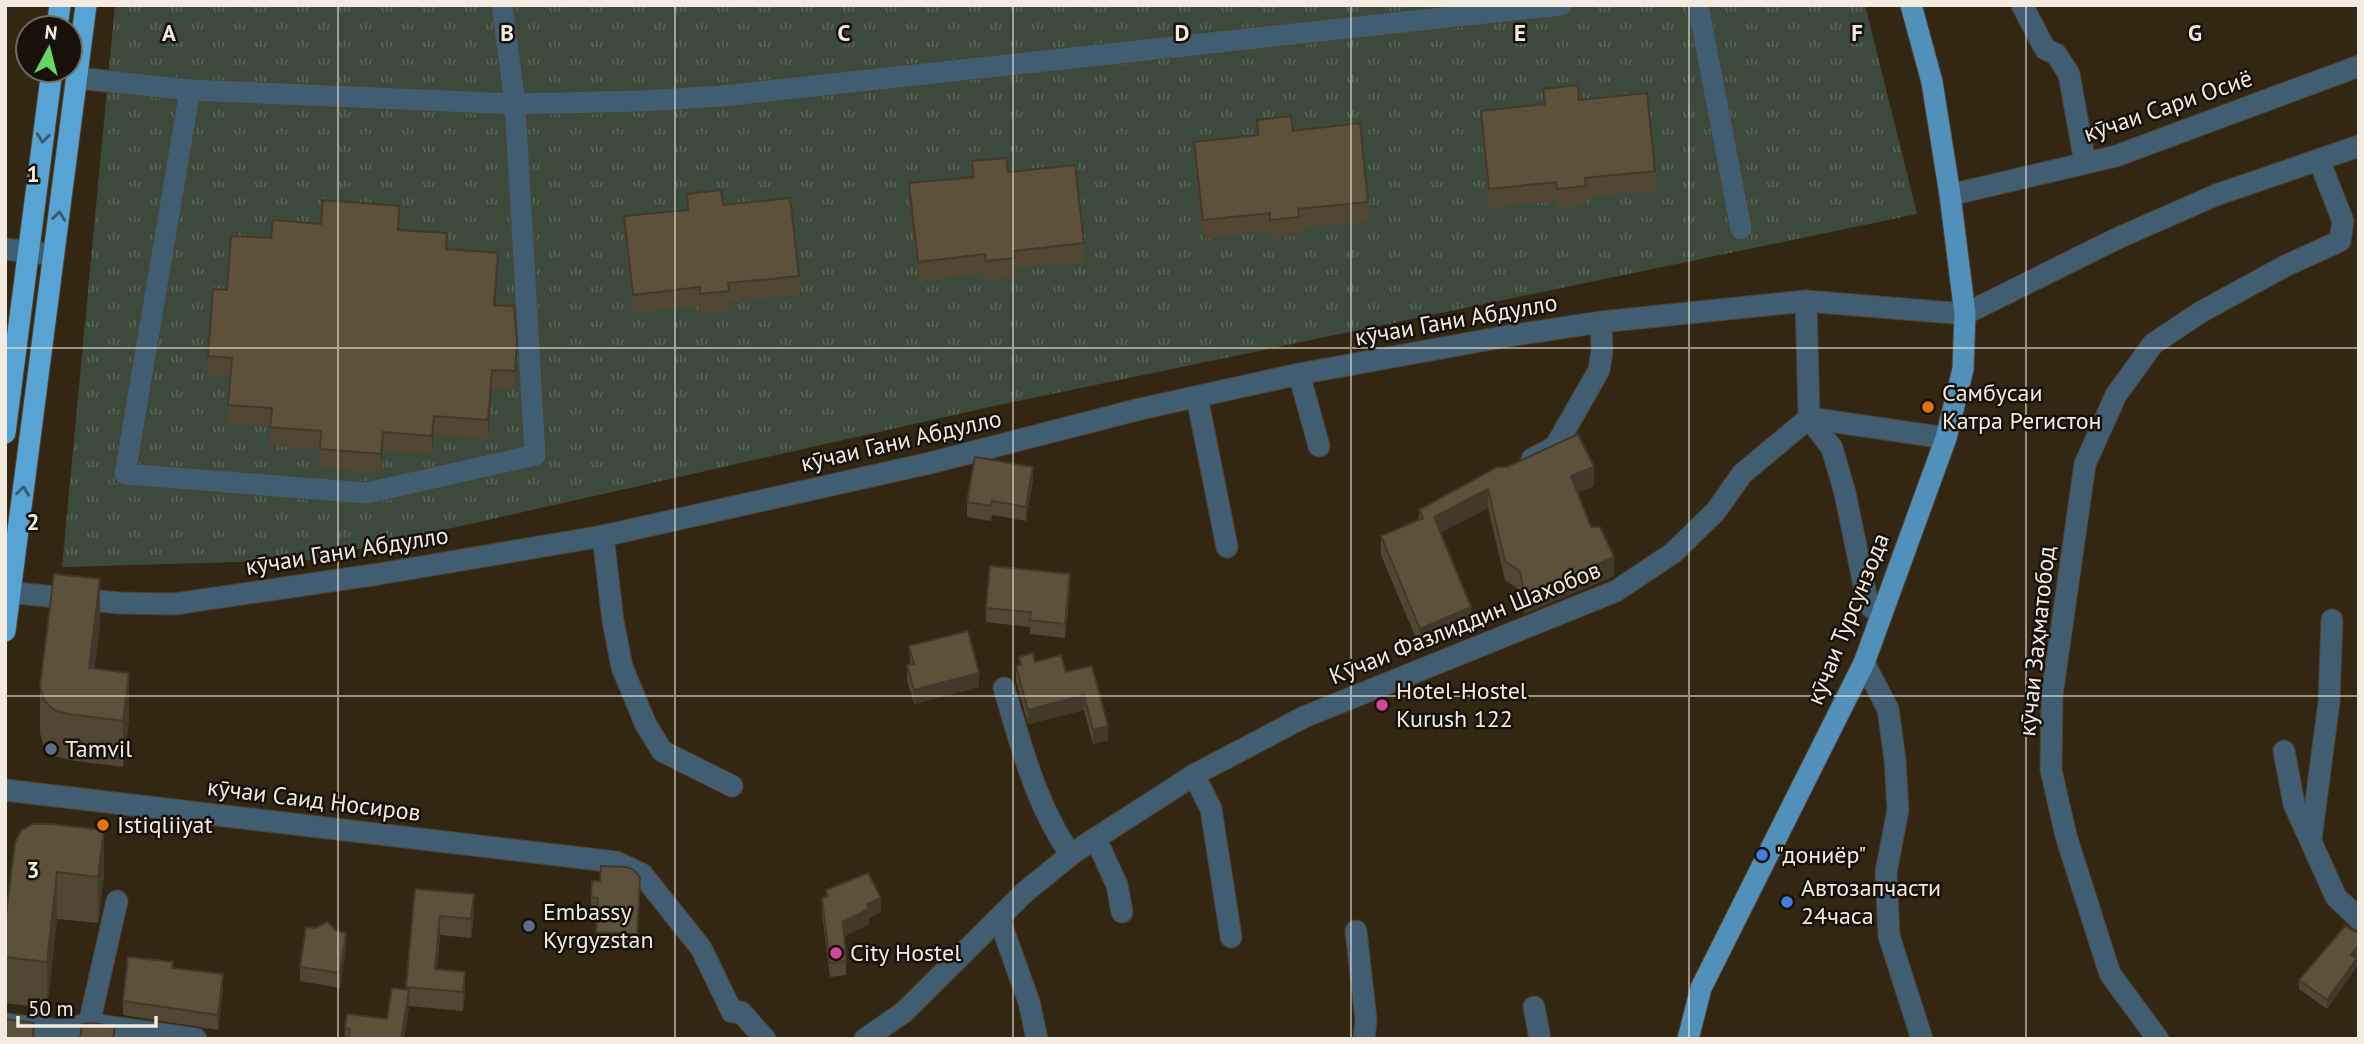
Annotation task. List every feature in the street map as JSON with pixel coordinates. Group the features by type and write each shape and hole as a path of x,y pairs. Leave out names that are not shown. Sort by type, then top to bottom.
{"highway":[{"path":"5,433 50,84"},
{"path":"5,631 76,84"}],"main road":[{"name":"кӯчаи Турсунзода","path":"1688,1039 1702,988 1864,663 1946,438 1963,369 1965,314 1950,195 1932,82 1911,5"}],"street":[{"path":"190,90 125,474 368,493 535,455 515,104 502,5"},
{"path":"84,79 190,90 515,104 642,101 722,96 1562,5"},
{"path":"1698,5 1741,229"},
{"path":"2022,5 2045,49 2056,54 2069,74 2085,163"},
{"name":"кӯчаи Сари Осиё","path":"1950,195 2116,156 2359,66"},
{"path":"1965,314 2118,237 2216,195 2359,146"},
{"name":"кӯчаи Заҳматобод","path":"2158,1039 2110,974 2066,836 2051,770 2052,695 2085,464 2116,395 2153,344 2201,312 2285,266 2340,241 2343,221 2319,160"},
{"path":"5,249 54,255"},
{"path":"1807,301 1810,418 1832,448 1845,493 1866,595 1871,607 1882,614"},
{"name":"кӯчаи Гани Абдулло","path":"8,592 120,603 174,604 379,574 603,536 930,463 1299,374 1601,322 1807,301 1965,314"},
{"path":"1512,468 1546,452 1558,442 1599,370 1602,351 1601,322"},
{"path":"1299,374 1319,446"},
{"path":"1197,397 1227,547"},
{"path":"1810,418 1946,438"},
{"name":"Кӯчаи Фазлиддин Шахобов","path":"865,1039 904,1013 1025,892 1071,855 1194,775 1304,716 1616,591 1673,553 1716,511 1742,474 1810,418"},
{"path":"603,536 613,621 622,667 646,725 662,751 732,786"},
{"path":"2311,839 2329,702 2332,620"},
{"path":"1864,663 1888,709 1895,760 1898,810 1886,872 1889,936 1923,1039"},
{"path":"1004,688 1039,794 1056,834 1071,855"},
{"path":"2284,751 2294,804 2336,897 2359,919"},
{"path":"1194,775 1211,809 1231,937"},
{"name":"кӯчаи Саид Носиров","path":"5,790 616,862 642,874 701,948 732,1012 741,1012 765,1039"},
{"path":"1096,839 1117,885 1122,912"},
{"path":"89,1024 117,901"},
{"path":"999,918 1029,1002 1037,1039"},
{"path":"1356,931 1366,1020 1364,1039"},
{"path":"1534,1007 1540,1039"},
{"path":"5,1024 58,1031 89,1024 196,1039"}],"green space":[{"path":"115,5 1865,5 1917,214 994,406 310,560 62,567"}],"building":[{"path":"1578,85 1579,100 1647,93 1655,171 1585,178 1586,186 1557,189 1556,182 1489,189 1481,111 1545,104 1543,89"},
{"path":"1291,116 1293,131 1360,123 1368,202 1298,209 1299,217 1270,220 1270,213 1203,220 1194,142 1258,135 1257,120"},
{"path":"1006,158 1008,172 1075,165 1084,243 1013,251 1014,258 986,261 985,254 918,262 909,183 974,177 972,161"},
{"path":"721,190 723,205 790,198 799,276 728,283 729,291 700,294 700,287 633,295 624,216 688,210 687,194"},
{"path":"323,200 399,206 398,230 447,233 446,249 498,253 494,305 514,306 517,343 515,371 492,370 488,420 434,416 432,436 383,432 381,454 320,449 321,431 270,427 272,408 228,405 232,358 208,356 213,289 227,290 231,236 271,238 273,220 321,224"},
{"path":"1578,434 1594,467 1571,476 1591,527 1600,527 1614,557 1524,595 1520,571 1505,561 1488,489 1434,517 1471,607 1420,629 1381,536 1423,518 1419,510 1497,467 1507,467"},
{"path":"975,457 1033,467 1026,507 992,501 991,506 967,502"},
{"path":"990,566 1070,574 1065,624 1030,620 1031,612 986,608"},
{"path":"54,574 100,579 89,668 129,673 123,721 69,714 54,710 44,700 40,687"},
{"path":"968,631 979,673 914,690 907,665 914,664 909,646"},
{"path":"1033,653 1035,662 1061,655 1066,672 1092,666 1108,726 1093,730 1084,695 1028,710 1016,666 1021,665 1019,657"},
{"path":"33,824 104,830 98,877 57,872 47,962 5,957 5,924 15,843 21,831"},
{"path":"601,866 627,867 634,870 640,878 637,934 596,932 598,898 591,897 592,881 600,881"},
{"name":"City Hostel","path":"868,873 881,898 867,904 869,909 843,922 846,961 830,963 822,898 828,896 826,890"},
{"path":"415,889 474,894 471,919 440,916 435,969 465,972 463,992 406,987"},
{"path":"327,922 337,931 346,933 340,973 300,967 306,927 316,928"},
{"path":"2345,926 2359,933 2359,945 2351,955 2357,958 2327,1000 2299,980"},
{"path":"128,957 173,962 172,968 223,974 218,1015 123,1001"},
{"path":"392,988 409,990 401,1039 349,1039 350,1029 345,1028 347,1014 387,1019"},
{"path":"5,1019 34,1023 33,1039 5,1039"},
{"path":"82,1024 115,1026 113,1039 80,1039"}],"place":[{"name":"Самбусаи Катра Регистон","path":"1928,407"},
{"name":"Hotel-Hostel Kurush 122","path":"1382,705"},
{"name":"Tamvil","path":"51,749"},
{"name":"Istiqliiyat","path":"103,825"},
{"name":"\"дониёр\"","path":"1762,855"},
{"name":"Автозапчасти 24часа","path":"1787,902"},
{"name":"Embassy Kyrgyzstan","path":"529,926"},
{"name":"City Hostel","path":"836,953"}]}
